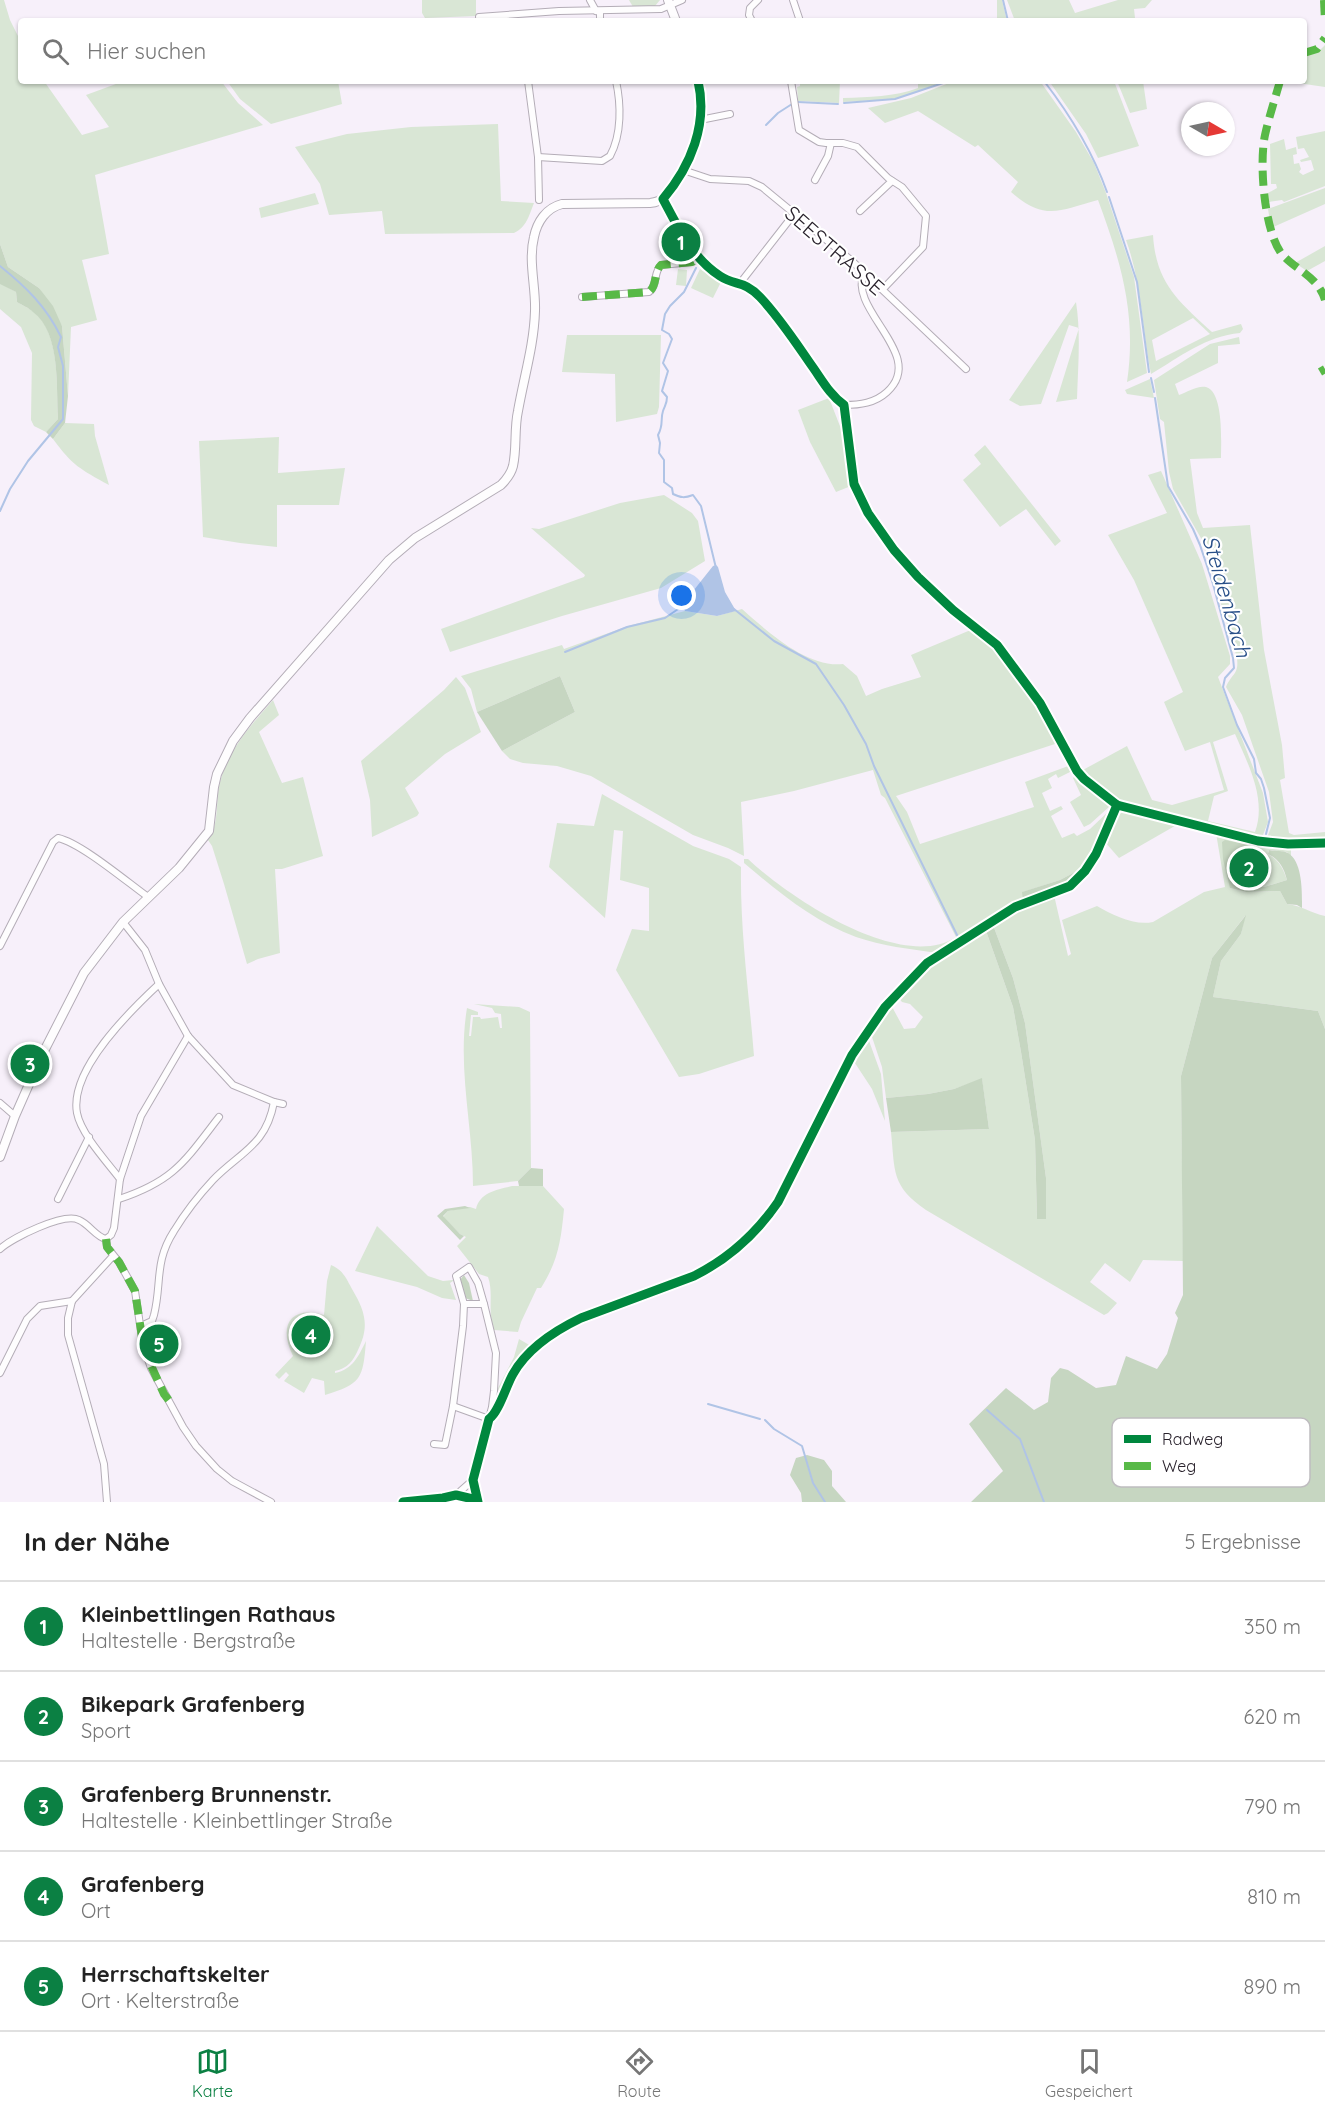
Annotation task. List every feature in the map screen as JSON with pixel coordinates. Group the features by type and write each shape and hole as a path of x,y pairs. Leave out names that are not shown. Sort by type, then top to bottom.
{"street":[{"path":"590,0 598,11 599,18"},
{"path":"479,17 661,9 669,3 682,0"},
{"path":"750,18 750,8 758,0"},
{"path":"794,0 799,18"},
{"path":"669,3 675,18"},
{"path":"528,84 538,157 539,200"},
{"path":"538,157 602,161 610,156 617,136 620,112 616,84"},
{"path":"0,1157 41,1057 84,973 123,922 179,868 209,831 217,774 233,741 250,718 389,560 415,538 501,485 509,476 515,453 517,413 533,335 535,301 532,252 536,230 543,217 556,205 650,203 663,199 683,170 694,148 700,120 698,84"},
{"path":"791,84 799,130 819,142 843,143 857,147 892,181 900,184 925,213 923,247 882,289"},
{"path":"700,120 730,114"},
{"path":"815,180 828,156 831,143"},
{"name":"SEESTRASSE","path":"683,170 702,177 756,183 864,273 924,332 966,369"},
{"path":"860,211 892,181"},
{"path":"663,199 686,242 700,258 721,277 741,282 749,287 768,306 833,395 844,405 850,461"},
{"path":"741,282 794,214"},
{"path":"582,297 649,292 655,285 657,271 661,265 692,262 700,258"},
{"path":"844,405 867,403 880,398 891,388 898,371 898,358 894,349 867,304 863,291 864,273"},
{"path":"863,291 874,282"},
{"path":"0,946 53,842 58,838 82,850 148,897"},
{"path":"123,922 145,950 159,984 188,1036 233,1085 283,1104"},
{"path":"120,1179 81,1126 77,1114 77,1098 81,1081 92,1061 123,1019 159,984"},
{"path":"0,1249 43,1225 65,1218 81,1220 98,1233 100,1238 106,1239 111,1235 119,1199 120,1179 141,1116 188,1036"},
{"path":"141,1326 152,1321 159,1268 174,1230 215,1178 242,1157 264,1132 274,1102"},
{"path":"0,1103 15,1116"},
{"path":"119,1199 144,1191 169,1176 186,1160 219,1117"},
{"path":"58,1199 89,1137"},
{"path":"106,1239 107,1247 119,1262 135,1291 144,1350 151,1368 183,1427 196,1446 232,1481 271,1502"},
{"path":"107,1502 104,1464 68,1335 68,1318 72,1301 113,1256"},
{"path":"434,1444 445,1445 453,1406 464,1304 456,1276 469,1267 478,1283 496,1353 495,1391 473,1480 477,1501 456,1495"},
{"path":"0,1372 27,1319 40,1306 72,1301"},
{"path":"464,1304 484,1304"},
{"path":"453,1406 489,1419"},
{"path":"403,1502 456,1495 473,1480"}],"green space":[{"path":"0,0 4,0 18,36 18,84 46,84 82,135 109,127 86,95 116,84 223,84 238,103 263,125 95,175 109,254 82,260 97,320 71,327 68,396 62,326 39,288 8,267 0,244"},
{"path":"422,0 476,0 476,16 425,18 422,13"},
{"path":"629,0 660,0 655,6 633,7"},
{"path":"997,0 1002,0 1006,18 997,18"},
{"path":"1007,0 1069,0 1075,13 1118,0 1152,0 1145,8 1134,9 1135,18 1014,18"},
{"path":"1325,45 1325,87 1304,84 1307,84 1307,54 1320,50"},
{"path":"229,84 339,84 342,104 271,124 240,99"},
{"path":"800,84 840,84 839,103 798,101 797,87"},
{"path":"918,84 938,84 895,99 843,102 843,98 881,96 918,88"},
{"path":"946,84 1042,84 1076,132 1094,163 1106,193 1134,277 1147,373 1127,382 1130,334 1125,289 1114,245 1098,200 1063,210 1043,210 1034,207 1011,192 1018,182 978,145 975,147 918,111 885,123 868,108 911,98"},
{"path":"1051,84 1115,84 1139,146 1098,158 1086,134"},
{"path":"1118,84 1143,84 1147,109 1130,113"},
{"path":"498,124 501,201 534,203 525,224 514,233 385,234 382,211 329,215 320,184 295,147 347,134 411,127"},
{"path":"1325,131 1325,186 1284,202 1282,200 1269,202 1268,193 1277,188 1276,184 1271,184 1270,144 1284,139 1286,150 1296,147 1297,154 1293,155 1294,164 1299,163 1301,169 1299,172 1303,175 1314,170 1311,160 1301,162 1300,160 1309,157 1304,148 1298,149 1296,137"},
{"path":"1325,188 1325,204 1271,228 1268,209"},
{"path":"315,193 319,204 261,218 259,208"},
{"path":"1153,235 1155,252 1164,279 1179,300 1212,332 1241,324 1243,329 1240,333 1205,343 1151,374 1139,290 1126,240","holes":["1193,318 1210,334 1156,361 1152,340"]},
{"path":"0,244 8,267 39,288 53,306 62,326 68,396 65,423 53,439 46,432 58,419 57,377 53,347 42,321 17,302 16,292 0,284"},
{"path":"1325,246 1325,261 1307,271 1295,263"},
{"path":"678,269 687,270 686,286 676,285"},
{"path":"700,269 721,282 713,298 691,288"},
{"path":"0,283 16,292 17,302 34,312 43,322 49,334 57,377 58,419 46,432 34,426 31,420 32,353 21,327 0,309"},
{"path":"1076,302 1078,328 1069,325 1041,404 1020,406 1009,400"},
{"path":"1079,330 1077,399 1056,402"},
{"path":"567,335 661,335 657,414 616,422 615,374 562,372"},
{"path":"1239,337 1240,344 1218,346 1218,363 1175,384 1179,395 1196,388 1206,387 1212,391 1219,407 1221,458 1190,459 1197,513 1203,528 1250,525 1264,650 1282,745 1285,778 1280,780 1289,833 1294,835 1325,832 1325,839 1267,838 1273,822 1269,792 1242,715 1226,687 1236,671 1237,658 1202,540 1173,489 1169,472 1164,422 1160,419 1154,380 1210,344"},
{"path":"1150,379 1154,398 1127,394 1125,390"},
{"path":"829,398 845,439 851,486 836,492 810,442 798,410"},
{"path":"65,423 94,424 95,436 109,485 78,466 53,439"},
{"path":"279,437 278,473 345,468 339,505 277,505 277,547 203,537 199,441"},
{"path":"985,445 1061,541 1055,546 1026,509 1000,527 963,480 981,464 974,455"},
{"path":"1161,471 1202,564 1230,656 1230,664 1218,677 1263,793 1268,822 1261,840 1114,801 1081,771 1127,746 1152,800 1172,805 1224,790 1210,742 1185,751 1164,702 1183,692 1134,580 1108,535 1167,513 1148,475","holes":["1235,734 1250,769 1257,794 1259,807 1255,832 1208,821 1214,796 1228,791 1213,742"]},
{"path":"664,495 692,513 698,521 705,561 661,588 562,616 450,652 441,629 584,577 585,575 531,528 539,529 620,503"},
{"path":"742,609 775,637 802,654 829,664 843,664 857,676 866,696 921,677 911,655 973,629 1002,652 1040,707 1058,743 896,796 907,812 920,844 1034,807 1025,782 1071,765 1070,772 1058,778 1056,774 1048,779 1052,788 1042,793 1050,811 1061,806 1063,809 1051,816 1062,838 1074,833 1077,836 1090,829 1111,809 1112,812 1090,860 1079,875 1075,872 1060,880 1023,892 1023,900 937,953 886,945 856,937 825,923 797,905 744,863 744,859 748,859 766,875 817,910 846,926 877,938 906,945 933,946 956,937 885,798 881,795 873,770 741,802 744,856 693,835 591,776 557,766 523,763 510,759 502,751 575,712 560,676 477,712 471,689 461,676 562,645 564,649 628,626 685,611 717,616"},
{"path":"560,676 575,712 502,751 477,712"},
{"path":"456,677 465,688 481,732 445,754 405,788 419,813 417,816 372,837 370,800 361,761"},
{"path":"273,700 279,715 259,732 282,783 303,777 323,856 282,869 275,869 280,953 247,964 224,884 208,840 216,820 220,782 229,759 249,728"},
{"path":"1076,775 1110,806 1084,827 1070,802 1081,795 1073,778"},
{"path":"602,794 693,846 729,859 741,867 743,938 754,1056 699,1074 679,1077 616,970 632,929 649,931 649,888 620,880 623,831 614,830 605,918 549,867 557,823 594,826"},
{"path":"1126,810 1180,823 1119,858 1105,842 1116,816"},
{"path":"1216,833 1267,846 1291,848 1291,857 1287,852 1269,850 1268,854 1280,865 1287,880 1264,887 1230,888 1246,892 1280,891 1287,904 1325,916 1325,1029 1318,1011 1213,997 1221,961 1241,934 1245,916 1212,958 1181,1076 1183,1261 1143,1260 1130,1282 1105,1263 1090,1282 1117,1303 1104,1315 926,1210 906,1193 897,1177 891,1132 989,1129 982,1079 954,1089 886,1098 882,1067 870,1031 890,1003 904,1029 915,1028 923,1017 910,1004 902,1002 897,996 935,960 985,928 1013,1007 1035,1140 1037,1219 1046,1178 1025,1023 1013,978 993,925 1031,903 1054,895 1068,956 1071,954 1062,920 1097,906 1131,921 1153,922 1204,892 1225,887"},
{"path":"1225,840 1259,847 1258,853 1236,851 1234,854 1240,886 1264,887 1287,880 1280,864 1268,854 1269,850 1286,852 1293,857 1301,878 1302,908 1287,904 1280,891 1246,892 1230,888 1223,859 1222,842"},
{"path":"1075,872 1079,875 1066,885 1023,900 1022,892 1060,880"},
{"path":"1246,915 1241,934 1221,961 1213,997 1318,1011 1325,1029 1325,1502 971,1502 1003,1471 969,1424 1006,1388 1034,1410 1048,1402 1051,1378 1060,1368 1068,1370 1096,1388 1116,1385 1126,1356 1157,1369 1167,1354 1178,1318 1175,1313 1183,1295 1181,1076 1212,958"},
{"path":"993,925 1013,978 1025,1023 1046,1178 1046,1219 1037,1219 1035,1140 1013,1007 985,928"},
{"path":"474,1004 519,1007 530,1012 531,1168 518,1181 473,1186 464,1053 467,1008 478,1012 478,1015 471,1015 469,1036 471,1036 473,1017 481,1019 498,1017 500,1028 502,1028 501,1014 495,1013 492,1008"},
{"path":"868,1038 881,1074 885,1121 872,1089 853,1060"},
{"path":"982,1078 989,1129 891,1132 886,1098 954,1089"},
{"path":"531,1168 543,1169 543,1186 519,1186 518,1181"},
{"path":"512,1186 543,1186 564,1209 555,1260 541,1288 537,1288 518,1332 494,1330 488,1277 479,1274 457,1246 466,1237 443,1217 448,1211 470,1207 476,1209 485,1195"},
{"path":"465,1206 470,1208 448,1211 443,1216 464,1236 460,1240 437,1216 445,1209"},
{"path":"377,1226 428,1276 443,1281 453,1280 450,1283 456,1300 442,1298 417,1287 355,1271"},
{"path":"331,1265 348,1281 360,1304 365,1326 362,1341 354,1358 347,1366 335,1373 351,1365 366,1341 363,1364 358,1378 346,1387 325,1395 324,1381 312,1378 304,1393 284,1381 289,1375 286,1372 279,1379 275,1375 293,1356 287,1336 290,1320 303,1313 324,1315"},
{"path":"464,1275 469,1283 473,1301 465,1298 459,1281"},
{"path":"519,1339 531,1346 501,1392 496,1392 514,1357"},
{"path":"807,1455 824,1460 832,1471 832,1486 846,1502 802,1502 801,1493 790,1475 796,1458"}],"water":[{"path":"716,565 725,592 736,611 717,616 685,611 682,605"}],"waterway":[{"name":"Steidenbach","path":"1003,0 1007,18"},
{"path":"844,103 895,99 940,84"},
{"name":"Steidenbach","path":"1046,84 1080,134 1107,192"},
{"path":"798,102 838,104"},
{"path":"766,125 792,104"},
{"name":"Steidenbach","path":"1109,197 1137,282 1149,372"},
{"path":"0,266 27,290 49,316 61,337 58,347 63,366 63,419 28,461 10,489 0,511"},
{"path":"696,268 684,292 665,314 662,330 672,339 663,363 668,371 662,391 667,399 658,435 659,453 664,460 664,482 672,488 673,494 683,497 693,495 701,506 716,568"},
{"name":"Steidenbach","path":"1151,378 1154,392"},
{"name":"Steidenbach","path":"1155,398 1168,486 1200,545 1233,658 1234,668 1225,678 1223,687 1264,788 1270,818 1266,834"},
{"path":"565,652 627,627 665,618 684,605"},
{"path":"734,609 774,641 816,664 844,705 866,744 874,766 958,937"},
{"path":"708,1404 760,1419"},
{"path":"987,1410 1020,1439 1044,1502"},
{"path":"765,1420 774,1429 802,1446 813,1483 825,1502"}],"marked path":[{"path":"1324,0 1325,21"},
{"path":"1307,52 1317,49 1325,38"},
{"path":"1279,84 1263,147 1264,196 1270,228 1281,253 1312,279 1325,300"},
{"path":"582,297 649,292 654,286 661,265 692,262 700,258"},
{"path":"1320,372 1325,369"},
{"path":"106,1239 107,1247 119,1262 135,1291 144,1350 164,1394 171,1403"}],"cycle path":[{"path":"699,84 701,113 695,144 682,173 663,199 687,241 701,260 720,276 749,288 760,297 788,331 826,387 844,405 854,484 868,513 894,550 918,577 953,610 997,645 1040,703 1077,771 1117,805 1258,841 1288,844 1325,843"},
{"path":"478,1502 473,1480 489,1419 499,1405 513,1374 526,1356 552,1334 571,1323 694,1276 730,1254 740,1245 778,1202 852,1055 885,1007 927,963 1015,907 1070,886 1085,871 1096,854 1117,805"},
{"path":"403,1502 456,1495 477,1500"}],"place":[{"name":"Kleinbettlingen Rathaus","path":"681,242"},
{"name":"Bikepark Grafenberg","path":"1249,868"},
{"name":"Grafenberg Brunnenstr.","path":"30,1064"},
{"name":"Grafenberg","path":"311,1335"},
{"name":"Herrschaftskelter","path":"159,1344"}]}
